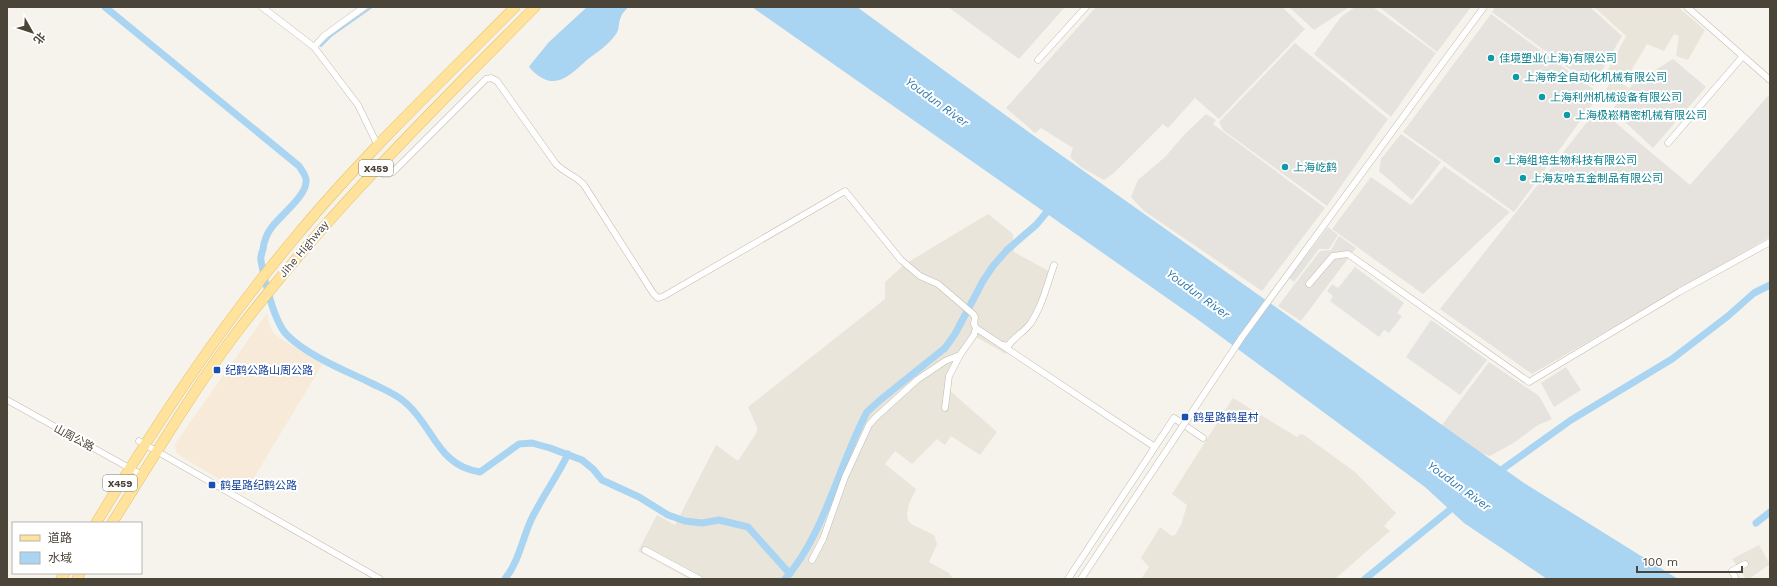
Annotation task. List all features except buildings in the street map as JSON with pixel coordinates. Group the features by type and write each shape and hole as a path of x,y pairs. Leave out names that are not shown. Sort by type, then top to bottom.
{"main road":[{"name":"Jihe Highway","path":"97,522 130,468 142,442 278,258 378,146 516,7"},
{"name":"Jihe Highway","path":"113,522 212,368 257,306 283,274 342,204 535,7"}],"street":[{"path":"262,7 314,47 358,105 378,146"},
{"path":"314,47 324,36 364,7"},
{"path":"1038,60 1086,7"},
{"path":"1081,579 1242,337 1484,7"},
{"path":"1687,7 1770,80"},
{"path":"1668,143 1743,56"},
{"path":"377,168 381,174 385,175 392,172 486,79 491,78 497,81 564,173 578,179 584,184 653,294 658,298 664,296 845,191 900,260 920,276 938,284 975,317 974,324 976,328 974,335 960,354 950,376 945,408"},
{"path":"1309,284 1333,256 1348,254 1529,382 1679,292 1770,242"},
{"path":"1003,345 1008,346 1011,340 1031,323 1046,290 1054,265"},
{"path":"976,328 1155,447"},
{"path":"812,560 823,539 845,477 869,425 874,418 917,380 945,361 960,354"},
{"name":"山周公路","path":"7,400 142,475"},
{"path":"1068,579 1174,418 1203,438"},
{"path":"142,442 380,579"},
{"path":"645,550 699,579"},
{"path":"1736,579 1732,571 1745,564"}],"shaded area":[{"path":"948,7 1065,7 1019,59"},
{"path":"1096,7 1282,7 1305,29 1219,119 1195,98 1168,128 1163,124 1114,173 1104,180 1081,167 1070,157 1073,148 1041,128 1035,133 1006,108"},
{"path":"1289,7 1349,7 1314,30"},
{"path":"1355,7 1373,7 1436,53 1391,117 1314,54 1341,17"},
{"path":"1379,7 1471,7 1437,52"},
{"path":"1495,7 1590,7 1622,36 1593,86 1492,12"},
{"path":"1594,7 1678,7 1705,30 1688,60 1676,56 1679,36 1674,34 1664,51 1647,44 1623,84 1629,88 1612,104 1602,97 1611,81 1604,77 1626,36"},
{"path":"1491,14 1600,94 1514,212 1403,132"},
{"path":"1295,43 1388,119 1327,206 1223,130 1219,122"},
{"path":"1673,59 1706,87 1653,148 1612,110 1632,85"},
{"path":"1768,96 1770,98 1770,237 1532,374 1440,309 1598,108 1690,185"},
{"path":"1206,114 1216,120 1213,124 1325,208 1262,291 1144,211 1131,197 1138,180 1165,157 1185,134"},
{"path":"1401,134 1441,162 1412,200 1379,171 1381,159"},
{"path":"1444,166 1510,212 1423,294 1332,229 1371,177 1411,205"},
{"path":"988,214 1013,234 1014,252 1054,274 1044,304 1034,323 1025,334 1014,342 1006,354 976,337 973,339 952,374 948,389 997,432 980,455 951,436 945,445 937,439 912,464 895,451 885,464 916,489 909,504 907,515 908,520 911,524 934,535 937,544 929,562 949,573 953,579 689,579 638,551 657,515 675,525 716,445 738,461 757,432 757,427 748,407 885,299 885,282 905,264"},
{"path":"1328,227 1338,235 1329,249 1319,249 1294,282 1289,278"},
{"path":"1339,236 1356,248 1301,321 1278,306 1320,251 1331,250"},
{"path":"1355,267 1404,303 1397,313 1402,316 1389,333 1384,330 1379,337 1330,301 1333,296 1327,291 1332,284 1338,288"},
{"path":"267,313 269,324 274,334 322,365 244,494 182,457 176,452 175,444"},
{"path":"1431,320 1487,360 1460,395 1406,357"},
{"path":"1489,362 1539,396 1552,419 1538,425 1515,442 1490,456 1483,454 1442,425"},
{"path":"1566,367 1581,390 1554,407 1541,383"},
{"path":"1233,398 1297,437 1300,434 1304,435 1355,472 1396,513 1384,526 1390,531 1335,579 1141,579 1149,567 1141,558 1160,527 1172,536 1175,535 1181,525 1187,505 1172,494"},
{"path":"1759,545 1770,564 1749,579 1746,579 1732,559"}],"water":[{"path":"587,7 628,7 623,13 618,30 613,38 574,72 560,80 553,81 546,80 538,75 529,67 531,64 549,42"},
{"name":"Youdun River","path":"752,7 857,7 1030,133 1524,483 1678,579 1547,579 1464,523 1425,487 1197,319"}],"waterway":[{"path":"105,7 299,166 304,174 306,178 305,188 270,229 265,241 261,258 262,269 274,311 282,329 296,343 305,350 327,362 399,397 416,414 446,454 455,462 466,468 480,472 519,444 532,443 550,448 582,460 593,469 602,480 639,497 668,515 685,521 702,523 719,520 748,527 790,574"},
{"path":"321,46 331,36 372,7"},
{"path":"785,579 799,562 821,521 857,432 867,412 945,348 955,334 983,281 993,266 1007,250 1036,225 1051,207"},
{"path":"1497,473 1571,420 1672,359 1728,316 1754,293 1770,285"},
{"path":"505,579 514,565 531,520 568,454"},
{"path":"1365,579 1457,504"},
{"path":"1756,523 1770,512"}],"place":[{"name":"佳境塑业(上海)有限公司","path":"1491,58"},
{"name":"上海帝全自动化机械有限公司","path":"1516,77"},
{"name":"上海利州机械设备有限公司","path":"1542,97"},
{"name":"上海极崧精密机械有限公司","path":"1567,115"},
{"name":"上海组培生物科技有限公司","path":"1497,160"},
{"name":"上海屹鹤","path":"1285,167"},
{"name":"上海友哈五金制品有限公司","path":"1523,178"},
{"name":"纪鹤公路山周公路","path":"217,370"},
{"name":"鹤星路鹤星村","path":"1185,417"},
{"name":"鹤星路纪鹤公路","path":"212,485"}]}
